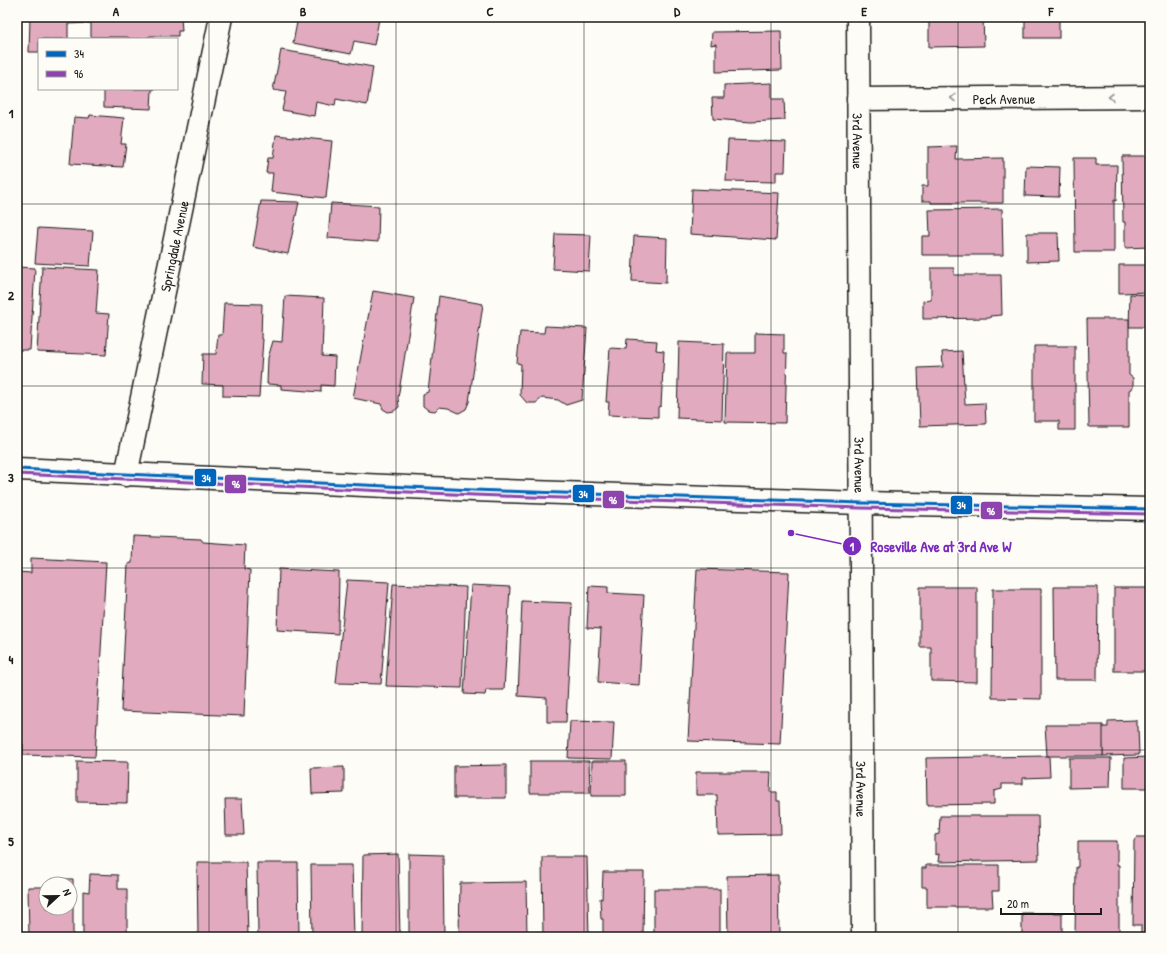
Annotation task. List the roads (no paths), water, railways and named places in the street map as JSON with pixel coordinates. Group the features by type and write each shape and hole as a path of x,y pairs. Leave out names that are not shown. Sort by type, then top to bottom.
{"street":[{"name":"Springdale Avenue","path":"126,475 221,17"},
{"name":"3rd Avenue","path":"858,17 863,937"},
{"name":"Peck Avenue","path":"858,99 1150,97"},
{"path":"17,469 474,490 861,503 1150,509"}],"place":[{"name":"Roseville Ave at 3rd Ave W","path":"791,533"}]}
